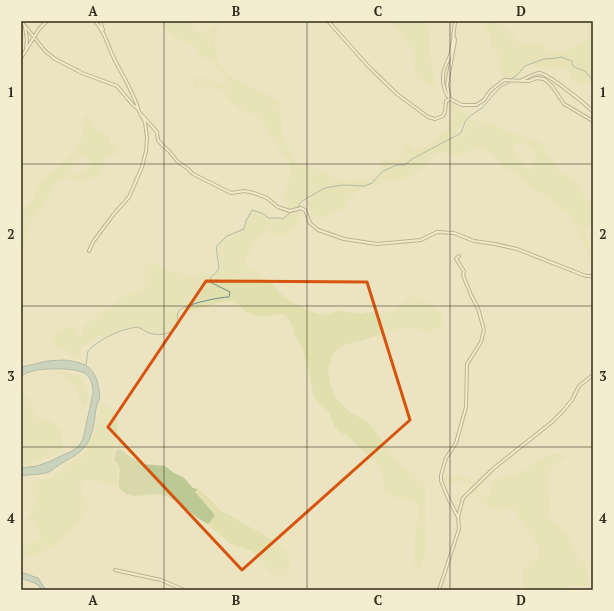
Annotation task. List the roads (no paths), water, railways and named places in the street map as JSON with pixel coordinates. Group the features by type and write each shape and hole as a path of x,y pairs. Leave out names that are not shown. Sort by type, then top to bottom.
{"street":[{"path":"21,21 45,51 55,59 117,86 138,109"},
{"path":"21,58 39,29 47,21"},
{"path":"96,21 103,31"},
{"path":"89,251 113,215 129,197 142,167 147,138 145,122 113,56 100,21"},
{"path":"328,21 369,68 401,98 428,117 435,119 443,116 446,101 450,99"},
{"path":"455,21 451,53 444,72 443,86 447,96 450,99 462,105 476,105 484,100 490,91 504,80 529,81 537,78 544,79 552,86 564,104 593,121"},
{"path":"24,26 27,39 25,50"},
{"path":"450,99 447,85 455,40 453,34"},
{"path":"521,81 541,73 553,80 593,112"},
{"path":"141,114 157,132 158,140 163,146 177,161 193,174 231,193 244,191 254,193 267,198 278,207 290,211 301,208 304,210 310,223 322,232 344,239 377,244 421,240 430,237 437,232 454,233 474,241 518,249 586,276 593,276"},
{"path":"458,517 441,481 441,475 446,458 456,443 466,408 467,364 481,342 484,330 477,304 471,295 463,275 464,271 456,259 459,256"},
{"path":"440,590 459,529 458,517 463,498 494,468 552,422 572,400 579,386 593,375"},
{"path":"115,570 161,580 184,590"}],"water":[{"path":"47,361 74,361 87,366 95,375 100,398 97,405 91,436 81,451 50,472 21,476 21,468 37,466 72,451 79,446 83,439 93,393 92,384 87,375 83,372 69,369 45,369 28,372 21,376 22,367"},
{"path":"21,572 38,578 46,590 42,590 37,584 21,578"}],"waterway":[{"path":"298,207 301,202 325,188 343,185 365,186 372,183 383,171 397,165 404,165 414,158 461,133 465,122 470,116 482,108 501,87 509,83 512,78 516,76 525,66 544,59 561,57 572,61 574,67 585,71 593,81"},
{"path":"86,365 88,351 93,346 111,335 138,327 149,333 166,334 174,330 177,326 177,317 179,311 183,308 203,301 229,297 230,292 210,282 211,277 219,268 216,247 227,236 244,229 246,221 252,210 264,214 268,218 283,219 292,211"}]}
